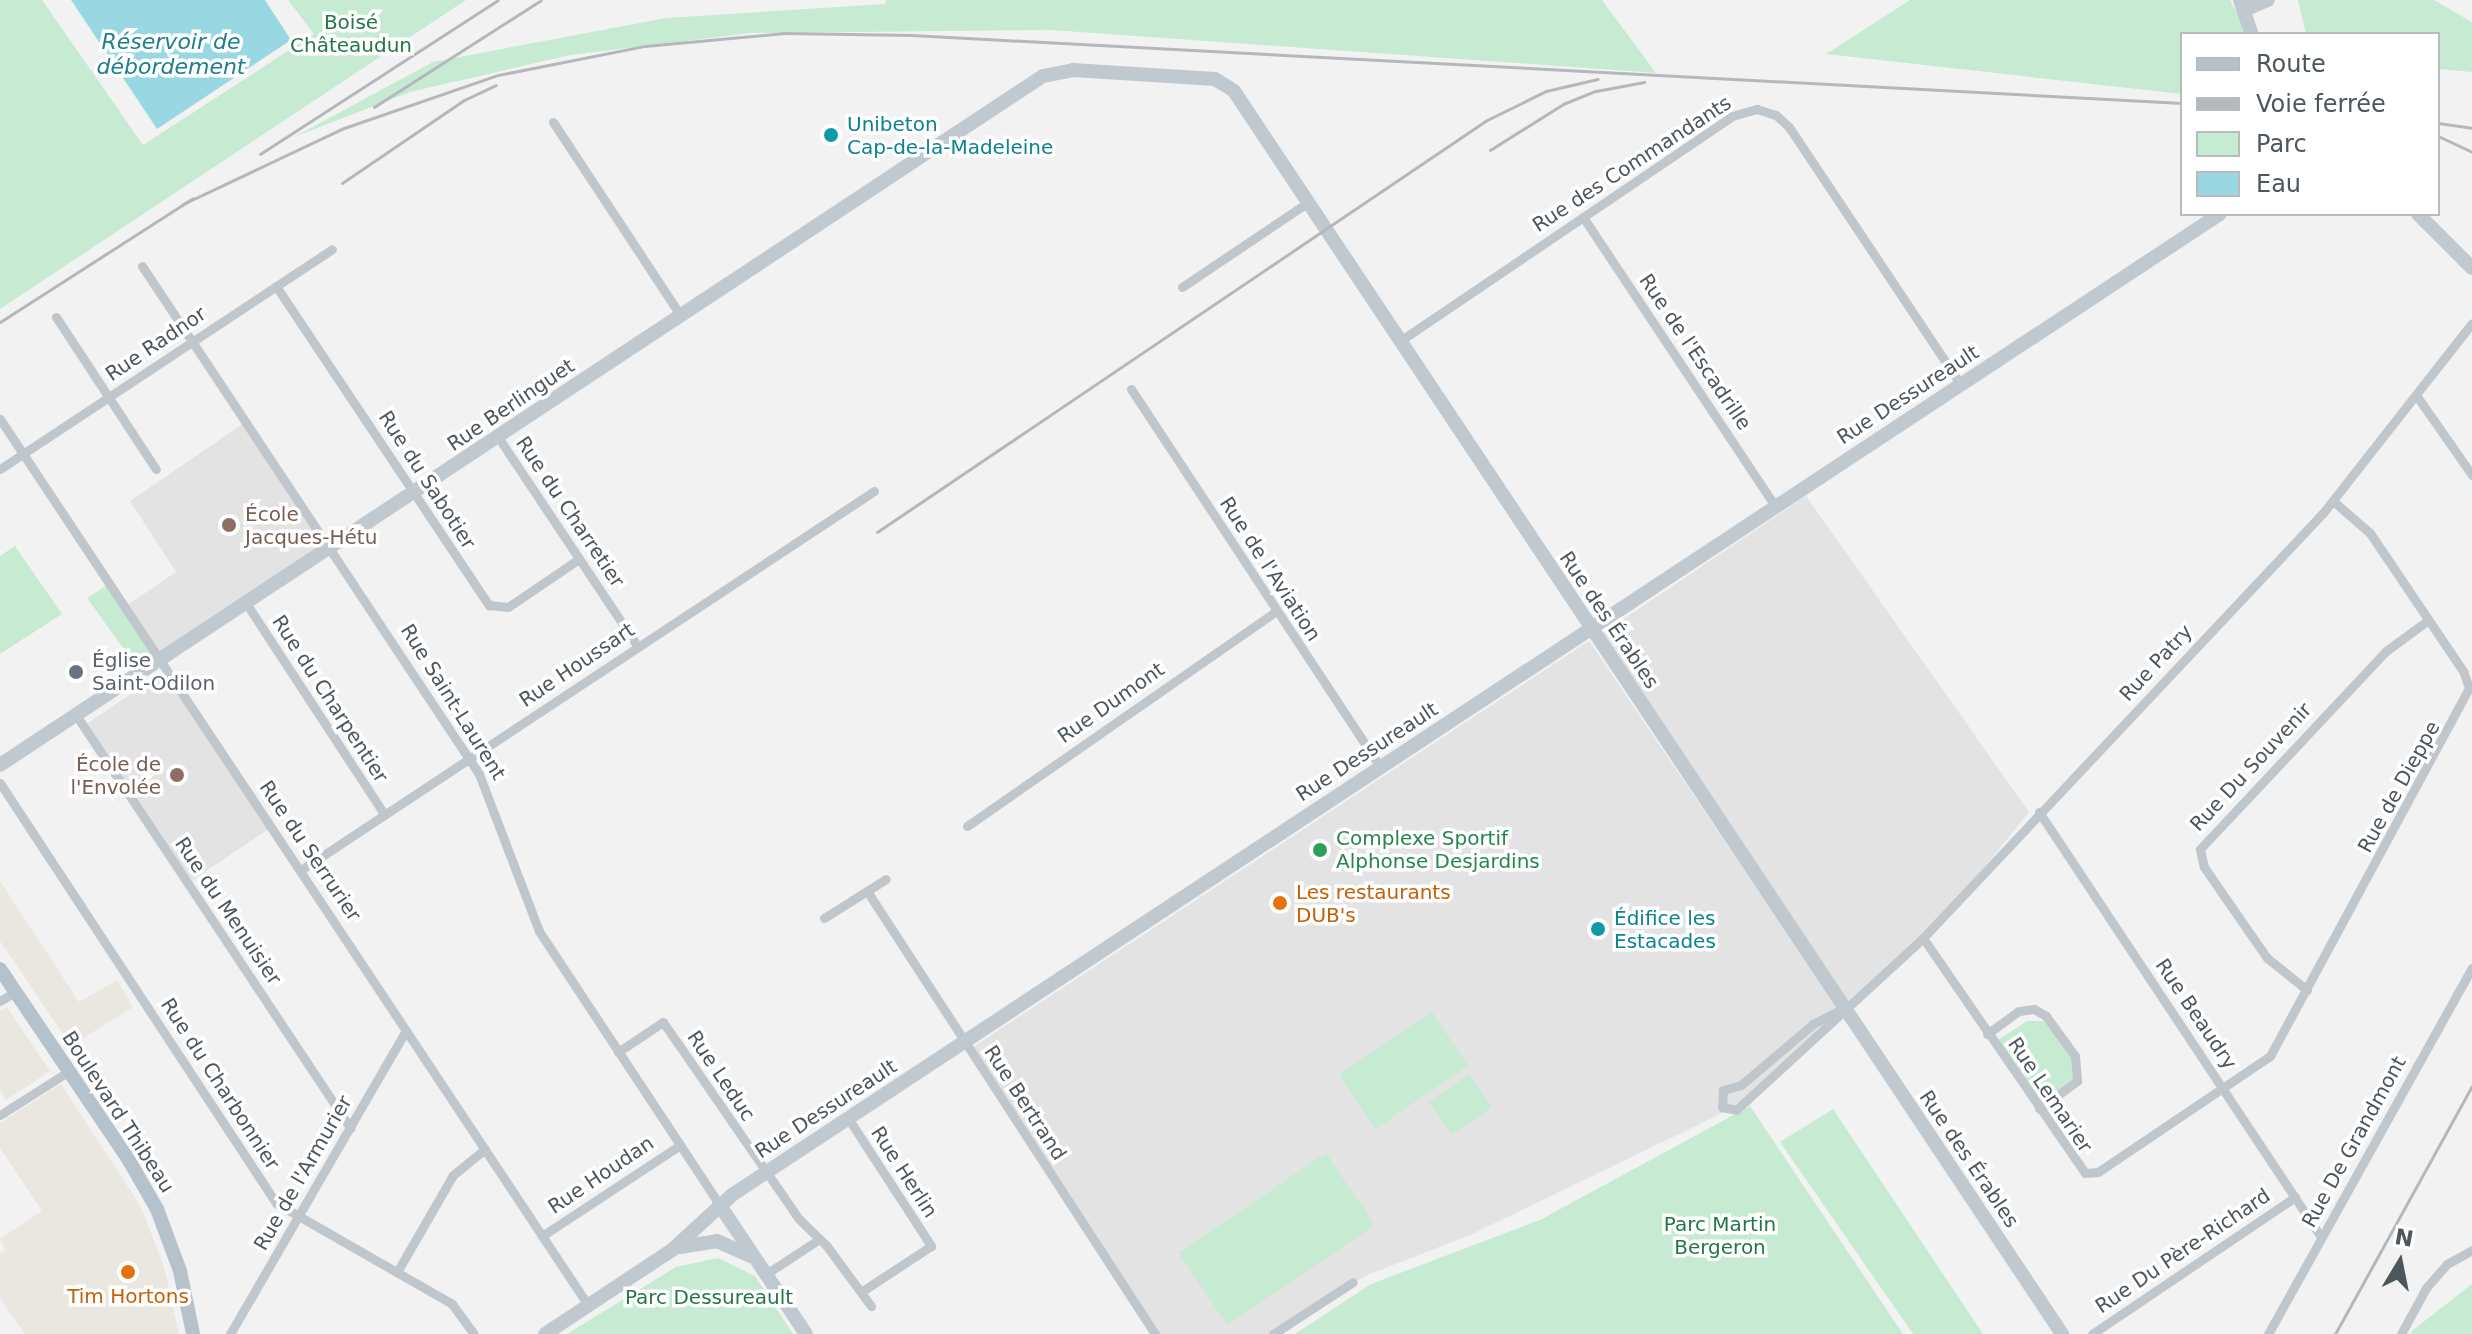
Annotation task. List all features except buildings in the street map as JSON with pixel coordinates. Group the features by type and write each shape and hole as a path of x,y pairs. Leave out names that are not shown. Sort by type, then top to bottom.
{"main road":[{"name":"Boulevard Thibeau","path":"0,969 157,1209 180,1271 193,1334"}],"street":[{"path":"2251,32 2242,5 2268,0"},
{"name":"Rue des Érables","path":"1043,76 1073,70 1220,80 1234,91 2062,1334"},
{"name":"Rue Berlinguet","path":"0,765 1043,76"},
{"name":"Rue des Commandants","path":"1400,341 1732,116 1750,109 1771,112 1789,127 1961,385"},
{"path":"553,122 681,316"},
{"path":"1182,287 1307,203"},
{"name":"Rue Dessureault","path":"545,1334 672,1250 719,1204 766,1172 2217,216"},
{"path":"2420,216 2472,268"},
{"name":"Rue de l'Escadrille","path":"1583,217 1776,507"},
{"name":"Rue Radnor","path":"0,469 332,249"},
{"name":"Rue Saint-Laurent","path":"142,266 469,758 490,797 533,921 806,1334"},
{"name":"Rue du Sabotier","path":"276,286 492,607 508,607 579,559"},
{"path":"56,317 156,469"},
{"name":"Rue Patry","path":"1844,1008 1813,1024 1741,1085 1723,1090 1722,1107 1736,1110 1822,1035 1844,1008 1923,938 2333,501 2472,323"},
{"name":"Rue de l'Aviation","path":"1131,389 1380,767"},
{"path":"2416,395 2472,475"},
{"name":"Rue du Serrurier","path":"0,419 588,1305"},
{"name":"Rue du Charretier","path":"498,437 638,647"},
{"name":"Rue Houssart","path":"301,870 874,491"},
{"name":"Rue de Dieppe","path":"2224,1089 2274,1052 2467,698 2466,675 2370,533 2333,501"},
{"name":"Rue du Charpentier","path":"246,603 384,814"},
{"name":"Rue Dumont","path":"967,826 1276,611"},
{"name":"Rue Du Souvenir","path":"2307,990 2267,958 2204,867 2200,849 2386,651 2427,621"},
{"name":"Rue du Menuisier","path":"76,715 350,1128"},
{"name":"Rue du Charbonnier","path":"0,783 276,1203 455,1306 474,1334"},
{"name":"Rue Beaudry","path":"2039,812 2321,1237"},
{"path":"824,918 886,879"},
{"name":"Rue Bertrand","path":"867,891 1155,1334"},
{"name":"Rue Lemarier","path":"1923,938 2077,1167 2094,1174 2224,1089"},
{"name":"Rue De Grandmont","path":"2268,1334 2472,968"},
{"path":"0,1001 15,992"},
{"path":"1987,1034 2019,1011 2034,1009 2046,1016 2075,1056 2077,1081 2039,1109"},
{"name":"Rue Leduc","path":"618,1052 663,1022 766,1172 871,1306"},
{"name":"Rue de l'Armurier","path":"230,1334 406,1030"},
{"path":"0,1115 69,1071"},
{"name":"Rue Herlin","path":"848,1118 931,1246 861,1292"},
{"name":"Rue Houdan","path":"542,1236 680,1145"},
{"path":"397,1272 453,1175 485,1149"},
{"name":"Rue Du Père-Richard","path":"2092,1334 2295,1197"},
{"path":"672,1250 717,1241 763,1269 818,1240"},
{"path":"2401,1334 2426,1288 2447,1264 2472,1250"},
{"path":"1273,1334 1353,1282"}],"shaded area":[{"name":"École Jacques-Hétu","path":"244,423 329,549 166,664 129,604 176,572 130,501"},
{"path":"1806,496 2029,812 1928,937 1845,1010 1594,639"},
{"path":"1589,641 1842,1014 1731,1109 1470,1235 1365,1276 1277,1334 1159,1334 970,1049"},
{"name":"École de l'Envolée","path":"165,671 271,828 191,881 85,725"},
{"path":"0,881 79,1002 117,980 133,1007 71,1046 0,941"},
{"path":"7,1007 50,1071 6,1100 0,1090 0,1011"},
{"path":"61,1084 141,1207 164,1267 179,1334 25,1334 0,1298 0,1254 5,1250 0,1239 42,1211 0,1148 0,1123"}],"green space":[{"name":"Boisé Châteaudun","path":"0,0 42,0 143,145 314,34 288,0 466,0 0,309"},
{"path":"886,0 1602,0 1656,73 1051,30 751,33 570,55 410,92 294,137 433,62 666,18 885,4"},
{"path":"1910,0 2230,0 2247,32 2180,32 2180,94 1826,54"},
{"path":"2298,0 2434,0 2472,22 2472,72 2440,69 2440,32 2306,32"},
{"path":"15,546 62,614 0,654 0,556"},
{"path":"109,584 162,666 144,677 87,598"},
{"path":"1432,1012 1468,1066 1375,1129 1339,1075"},
{"path":"2027,1021 2044,1021 2057,1033 2078,1069 2078,1084 2039,1109 1995,1042"},
{"path":"1469,1074 1492,1107 1452,1135 1429,1102"},
{"name":"Parc Martin Bergeron","path":"1750,1106 1903,1334 1295,1334 1371,1284 1540,1220"},
{"path":"1833,1109 1983,1334 1913,1334 1780,1142"},
{"path":"1326,1153 1375,1225 1227,1325 1178,1253"},
{"name":"Parc Dessureault","path":"718,1258 755,1276 793,1334 567,1334 676,1267"},
{"path":"2472,1284 2472,1334 2411,1334 2413,1330"}],"water":[{"name":"Réservoir de débordement","path":"71,0 265,0 291,40 157,129"}],"railway":[{"path":"260,154 498,0"},
{"path":"374,107 541,0"},
{"path":"183,204 344,128 498,75 645,46 784,33 911,35 2180,103"},
{"path":"877,532 1487,120 1546,91 1598,79"},
{"path":"1490,150 1563,104 1596,91 1644,82"},
{"path":"342,183 464,100 496,85"},
{"path":"2440,123 2472,128"},
{"path":"2440,137 2472,152"},
{"path":"0,322 193,198"},
{"path":"2335,1334 2472,1086"}],"place":[{"name":"Unibeton Cap-de-la-Madeleine","path":"831,135"},
{"name":"École Jacques-Hétu","path":"229,525"},
{"name":"Église Saint-Odilon","path":"76,672"},
{"name":"École de l'Envolée","path":"177,775"},
{"name":"Complexe Sportif Alphonse Desjardins","path":"1320,850"},
{"name":"Les restaurants DUB's","path":"1280,903"},
{"name":"Édifice les Estacades","path":"1598,929"},
{"name":"Tim Hortons","path":"128,1272"}]}
